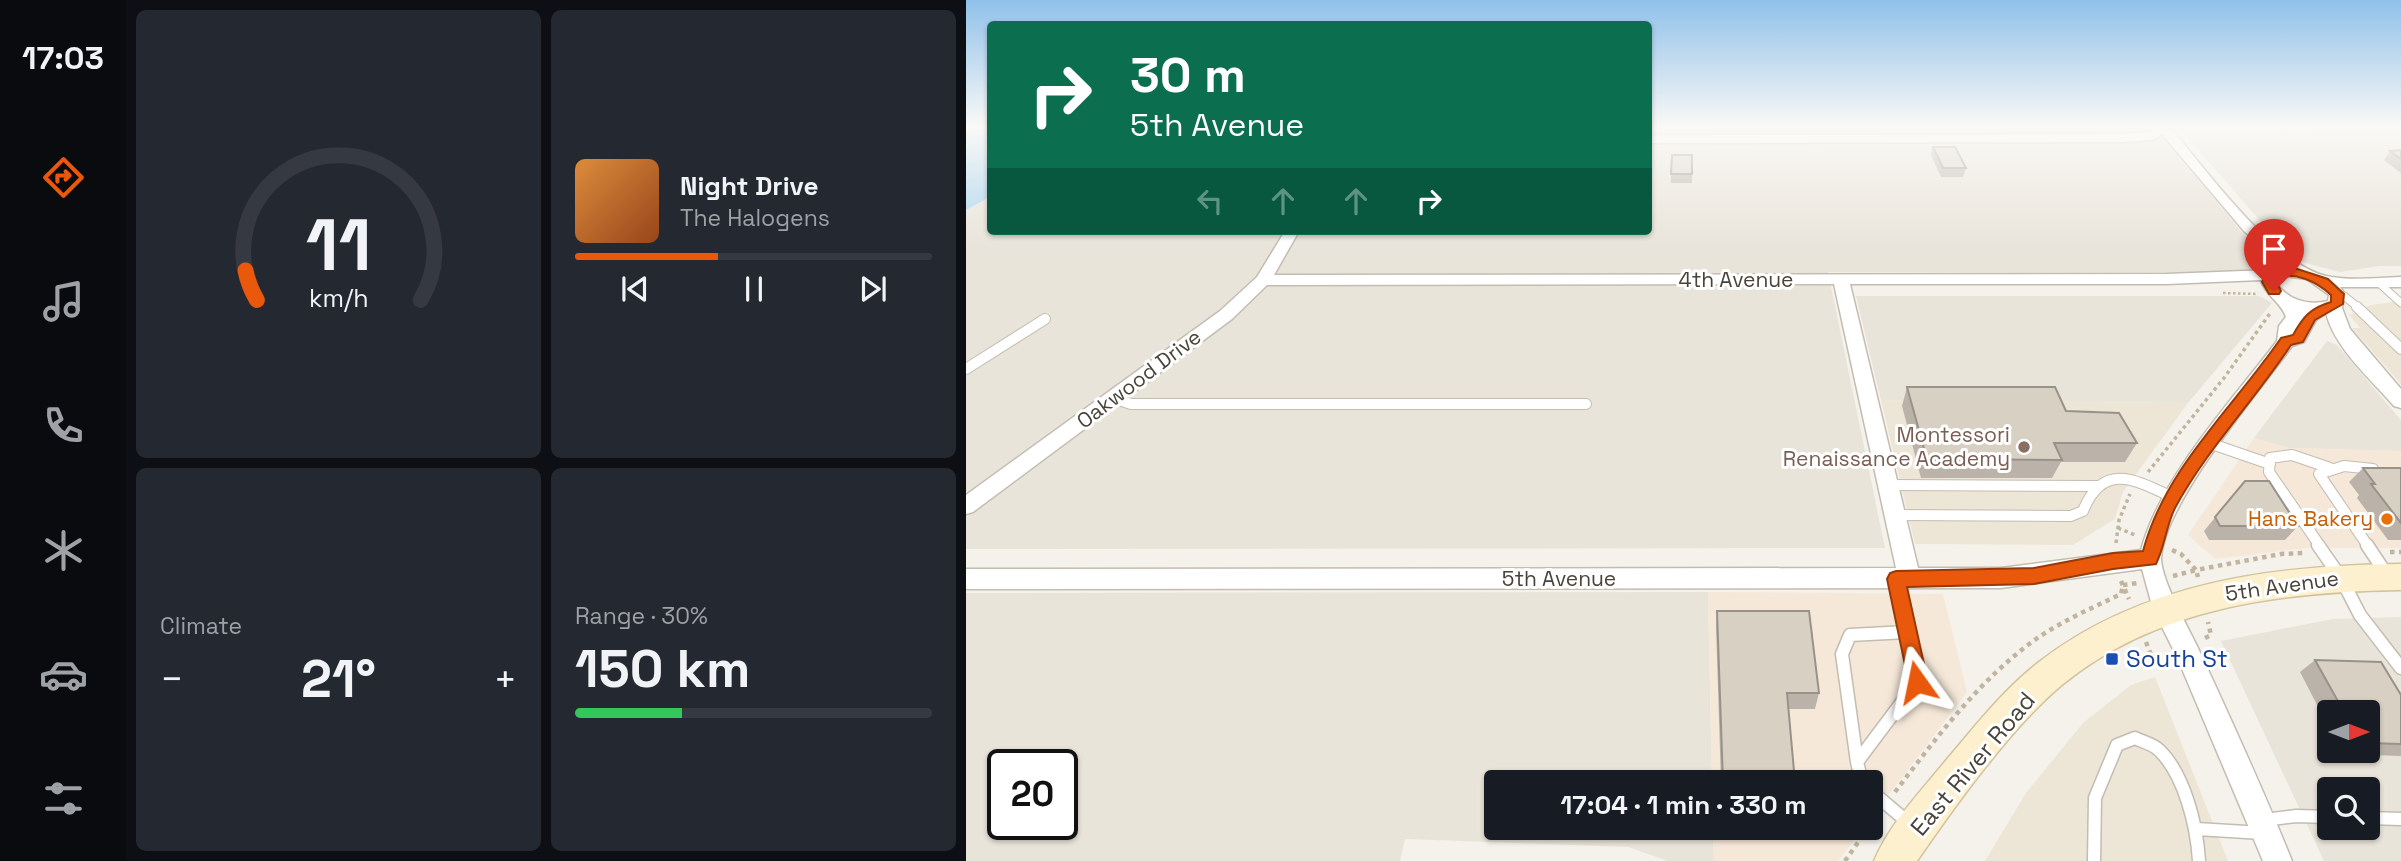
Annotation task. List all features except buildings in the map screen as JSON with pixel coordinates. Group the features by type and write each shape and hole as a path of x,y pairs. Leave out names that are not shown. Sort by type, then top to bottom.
{"main road":[{"name":"5th Avenue","path":"2165,609 2241,589 2294,581 2342,578 2390,564"},
{"name":"East River Road","path":"1894,861 1916,829 2001,723 2061,665 2119,630 2165,609"}],"street":[{"path":"2198,168 2283,260 2332,287 2337,294 2334,314 2346,337 2401,401"},
{"name":"Oakwood Drive","path":"966,506 1226,314 1263,280 1290,235"},
{"path":"2260,238 2273,263 2273,290 2291,307 2294,317 2287,326 2286,342 2209,443 2172,497 2158,527 2150,559 2165,609 2187,652 2278,861"},
{"path":"2273,290 2291,271 2333,282 2401,282"},
{"name":"4th Avenue","path":"1263,280 2208,279 2273,290"},
{"path":"1841,280 1895,515 1903,579"},
{"path":"2286,342 2298,338 2310,317 2379,283"},
{"path":"2273,290 2297,305 2334,303"},
{"name":"5th Avenue","path":"966,579 1903,579 2034,576 2113,561 2150,559"}],"lane":[{"path":"2379,283 2401,303"},
{"path":"2334,303 2380,326 2401,349"},
{"path":"966,369 1045,319"},
{"path":"1114,398 1131,404 1586,404"},
{"path":"2209,443 2270,464"},
{"path":"2330,468 2290,454 2277,454 2270,458 2269,472 2342,578 2360,615 2401,668"},
{"path":"2389,471 2344,466 2330,468 2319,474 2390,564"},
{"path":"1888,485 2097,486 2113,479 2129,478 2172,497"},
{"path":"1895,515 2071,516 2083,511 2097,486"},
{"path":"1857,762 1917,682 1907,632 1903,579"},
{"path":"1859,770 1842,653 1850,635 1907,632"},
{"path":"2094,861 2095,798 2117,745 2135,738 2157,748 2172,765 2197,829 2199,861"},
{"path":"1883,801 1916,829"},
{"path":"2197,829 2263,827 2297,816 2317,817"},
{"path":"2380,818 2401,819"}],"path":[{"path":"2219,293 2273,290"},
{"path":"2113,561 2119,520 2129,496 2141,483 2273,290"},
{"path":"2181,554 2196,570 2281,554 2324,552"},
{"path":"1845,861 1860,840"}],"shaded area":[{"path":"1652,168 2188,168 2269,265 2266,270 2253,273 1828,272 1885,548 966,549 966,210 987,199 987,235 1652,235"},
{"path":"2214,168 2401,168 2401,266 2340,272 2294,260"},
{"path":"1856,296 2259,296 2272,303 2188,403 1881,400"},
{"path":"2401,301 2401,384 2352,328 2360,328 2349,315 2371,305"},
{"path":"2327,341 2337,345 2401,420 2401,451 2289,448 2254,438"},
{"name":"Montessori Renaissance Academy","path":"1881,400 2188,403 2123,492 2115,519 2073,545 1915,544"},
{"path":"2254,438 2289,448 2401,451 2401,548 2306,548 2215,559 2188,535"},
{"path":"1708,592 1712,770 1484,770 1484,840 1713,840 1714,861 1668,861 1628,847 1405,839 1400,861 966,861 966,593"},
{"path":"1708,592 1943,594 1967,692 1883,802 1883,770 1712,770"},
{"path":"2401,617 2401,861 2324,861 2221,641 2333,619"},
{"path":"2155,677 2228,861 1985,861 2026,793 2083,723 2131,685"},
{"path":"1713,840 1855,840 1838,861 1714,861"}],"water":[{"path":"966,168 987,168 987,199 966,210"}],"place":[{"name":"Montessori Renaissance Academy","path":"2024,447"},
{"name":"Hans Bakery","path":"2387,519"},
{"name":"South St","path":"2112,659"}],"route":[{"path":"1917,682 1896,579 2034,576 2113,561 2150,559 2158,527 2167,506 2202,451 2286,342 2298,338 2310,317 2321,309 2330,308 2339,300 2332,287 2324,281 2291,271 2281,271 2269,277 2268,282 2274,291"}]}
